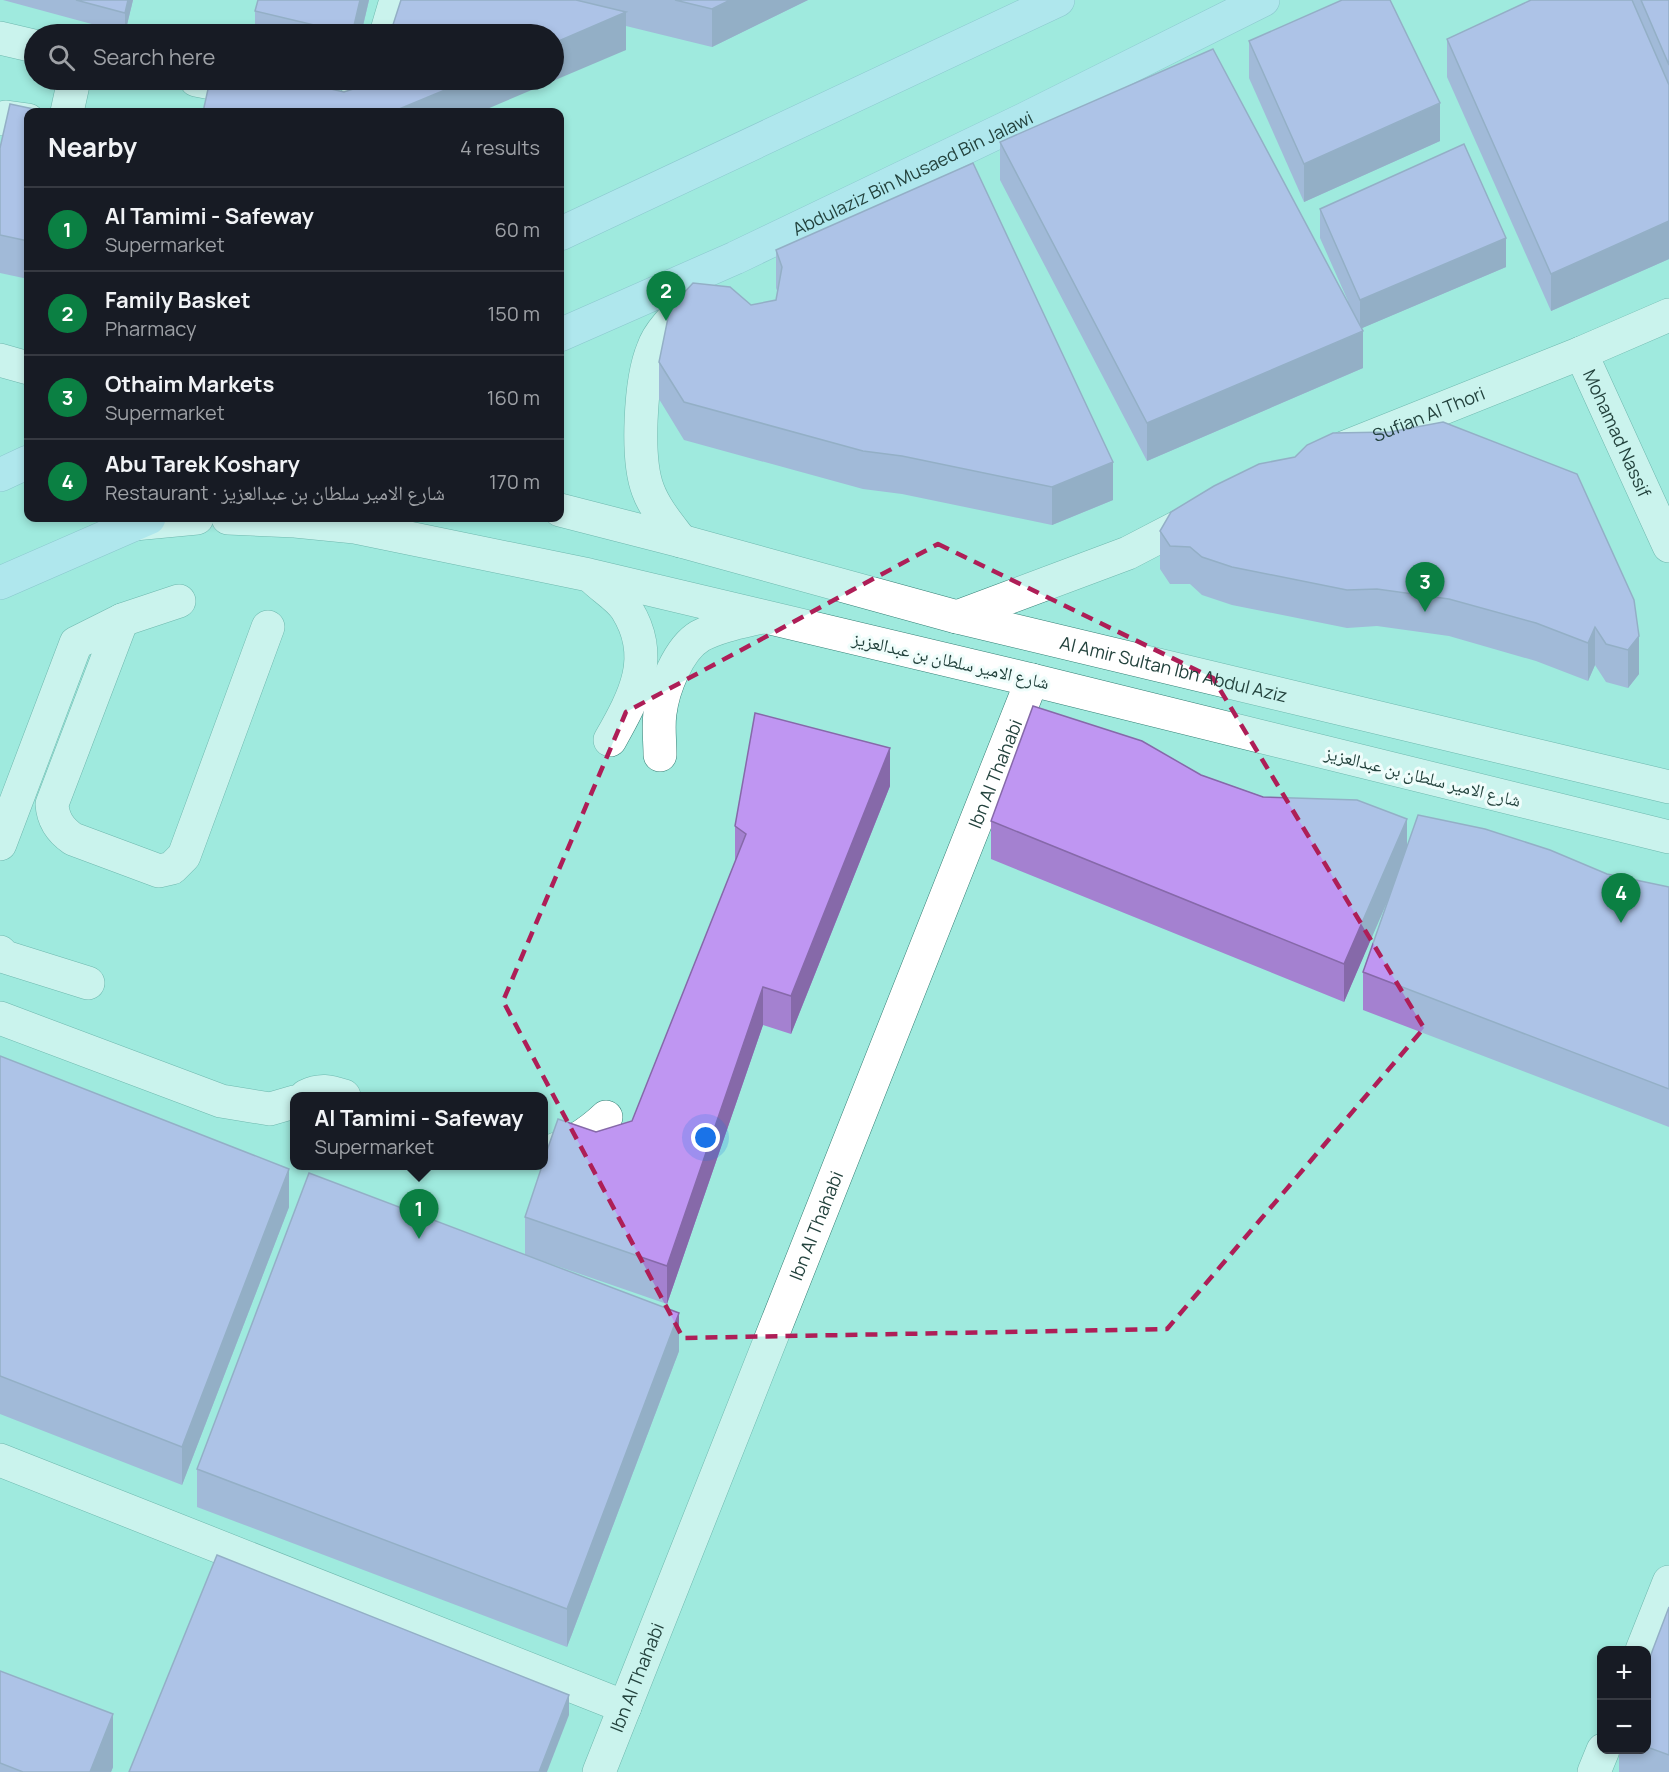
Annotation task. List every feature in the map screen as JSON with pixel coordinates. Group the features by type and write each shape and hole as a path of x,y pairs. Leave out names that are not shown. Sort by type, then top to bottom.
{"main road":[{"path":"564,232 1058,0"},
{"name":"Abdulaziz Bin Musaed Bin Jalawi","path":"564,333 735,258 1025,119 1263,0"},
{"path":"0,583 52,561 126,522"}],"street":[{"path":"389,24 396,0"},
{"path":"0,38 24,44"},
{"path":"68,108 72,90"},
{"path":"246,90 335,108"},
{"path":"352,108 361,90"},
{"path":"0,119 6,117 24,119"},
{"path":"681,541 655,506 642,472 642,390 653,348 660,335 735,258"},
{"name":"Sufian Al Thori","path":"1319,458 1581,353 1669,315"},
{"name":"Mohamad Nassif","path":"1581,353 1669,546"},
{"path":"0,360 24,367"},
{"path":"957,617 1128,553 1223,504"},
{"name":"Al Amir Sultan Ibn Abdul Aziz","path":"564,511 957,617 1669,787"},
{"name":"شارع الامير سلطان بن عبدالعزيز","path":"305,522 355,527 398,535 589,575 1032,680 1669,837"},
{"path":"361,522 398,535"},
{"path":"589,575 627,608 642,642 642,665 629,705 610,740"},
{"path":"0,844 76,643 122,620 179,601"},
{"path":"660,755 660,712 672,670 683,652 698,637 729,624 766,616"},
{"path":"122,620 52,804 53,816 62,832 73,839 159,871 172,868 184,856 268,627"},
{"name":"Ibn Al Thahabi","path":"599,1772 1032,680"},
{"path":"0,952 4,957 88,983"},
{"path":"0,1018 221,1101 270,1108 290,1103"},
{"path":"314,1092 333,1092"},
{"path":"548,1152 556,1150 592,1130 606,1117"},
{"path":"0,1460 625,1707"},
{"path":"1644,1646 1666,1597"},
{"path":"1594,1772 1601,1754"}],"highlighted area":[{"path":"938,544 1213,678 1424,1028 1167,1329 683,1338 503,1001 626,712"}],"building":[{"path":"76,0 128,0 125,13"},
{"path":"258,0 360,0 354,24 310,24 255,11"},
{"path":"401,0 576,0 626,12 564,39 564,24 393,24"},
{"path":"675,0 730,0 712,9"},
{"path":"1342,0 1390,0 1440,103 1304,164 1249,41"},
{"path":"1531,0 1632,0 1669,85 1669,221 1551,274 1447,39"},
{"path":"1641,0 1669,0 1669,65"},
{"path":"1213,49 1363,331 1147,423 1000,142"},
{"path":"208,90 335,90 344,92 350,90 445,90 402,108 204,108"},
{"path":"10,104 29,108 24,108 24,240 0,235 0,148"},
{"path":"1464,144 1506,238 1360,300 1320,209"},
{"path":"973,163 1113,462 1052,487 902,456 863,451 684,402 659,362 670,308 693,283 730,287 751,305 776,300 782,267 776,250"},
{"path":"1443,422 1577,474 1634,600 1639,636 1628,650 1606,644 1595,627 1588,643 1536,623 1449,599 1377,589 1347,590 1232,567 1202,557 1190,547 1170,546 1160,531 1171,512 1214,486 1259,464 1295,457 1307,445 1333,433 1390,432"},
{"path":"1033,706 1142,741 1201,775 1263,797 1357,800 1407,819 1344,964 991,821"},
{"path":"755,713 890,748 791,996 763,987 667,1266 525,1217 541,1170 548,1170 548,1148 558,1119 596,1132 632,1121 746,834 735,826"},
{"path":"1418,815 1485,829 1550,850 1607,874 1669,887 1669,1089 1363,972"},
{"path":"0,1056 289,1169 182,1447 0,1376"},
{"path":"309,1173 679,1313 567,1609 197,1469"},
{"path":"217,1555 569,1695 539,1772 129,1772"},
{"path":"1669,1607 1669,1755 1651,1748 1651,1654"},
{"path":"0,1671 113,1714 90,1772 23,1772 0,1763"}],"place":[{"name":"Family Basket","path":"666,321"},
{"name":"Othaim Markets","path":"1425,612"},
{"name":"Abu Tarek Koshary","path":"1621,923"},
{"name":"Al Tamimi - Safeway","path":"419,1239"}]}
